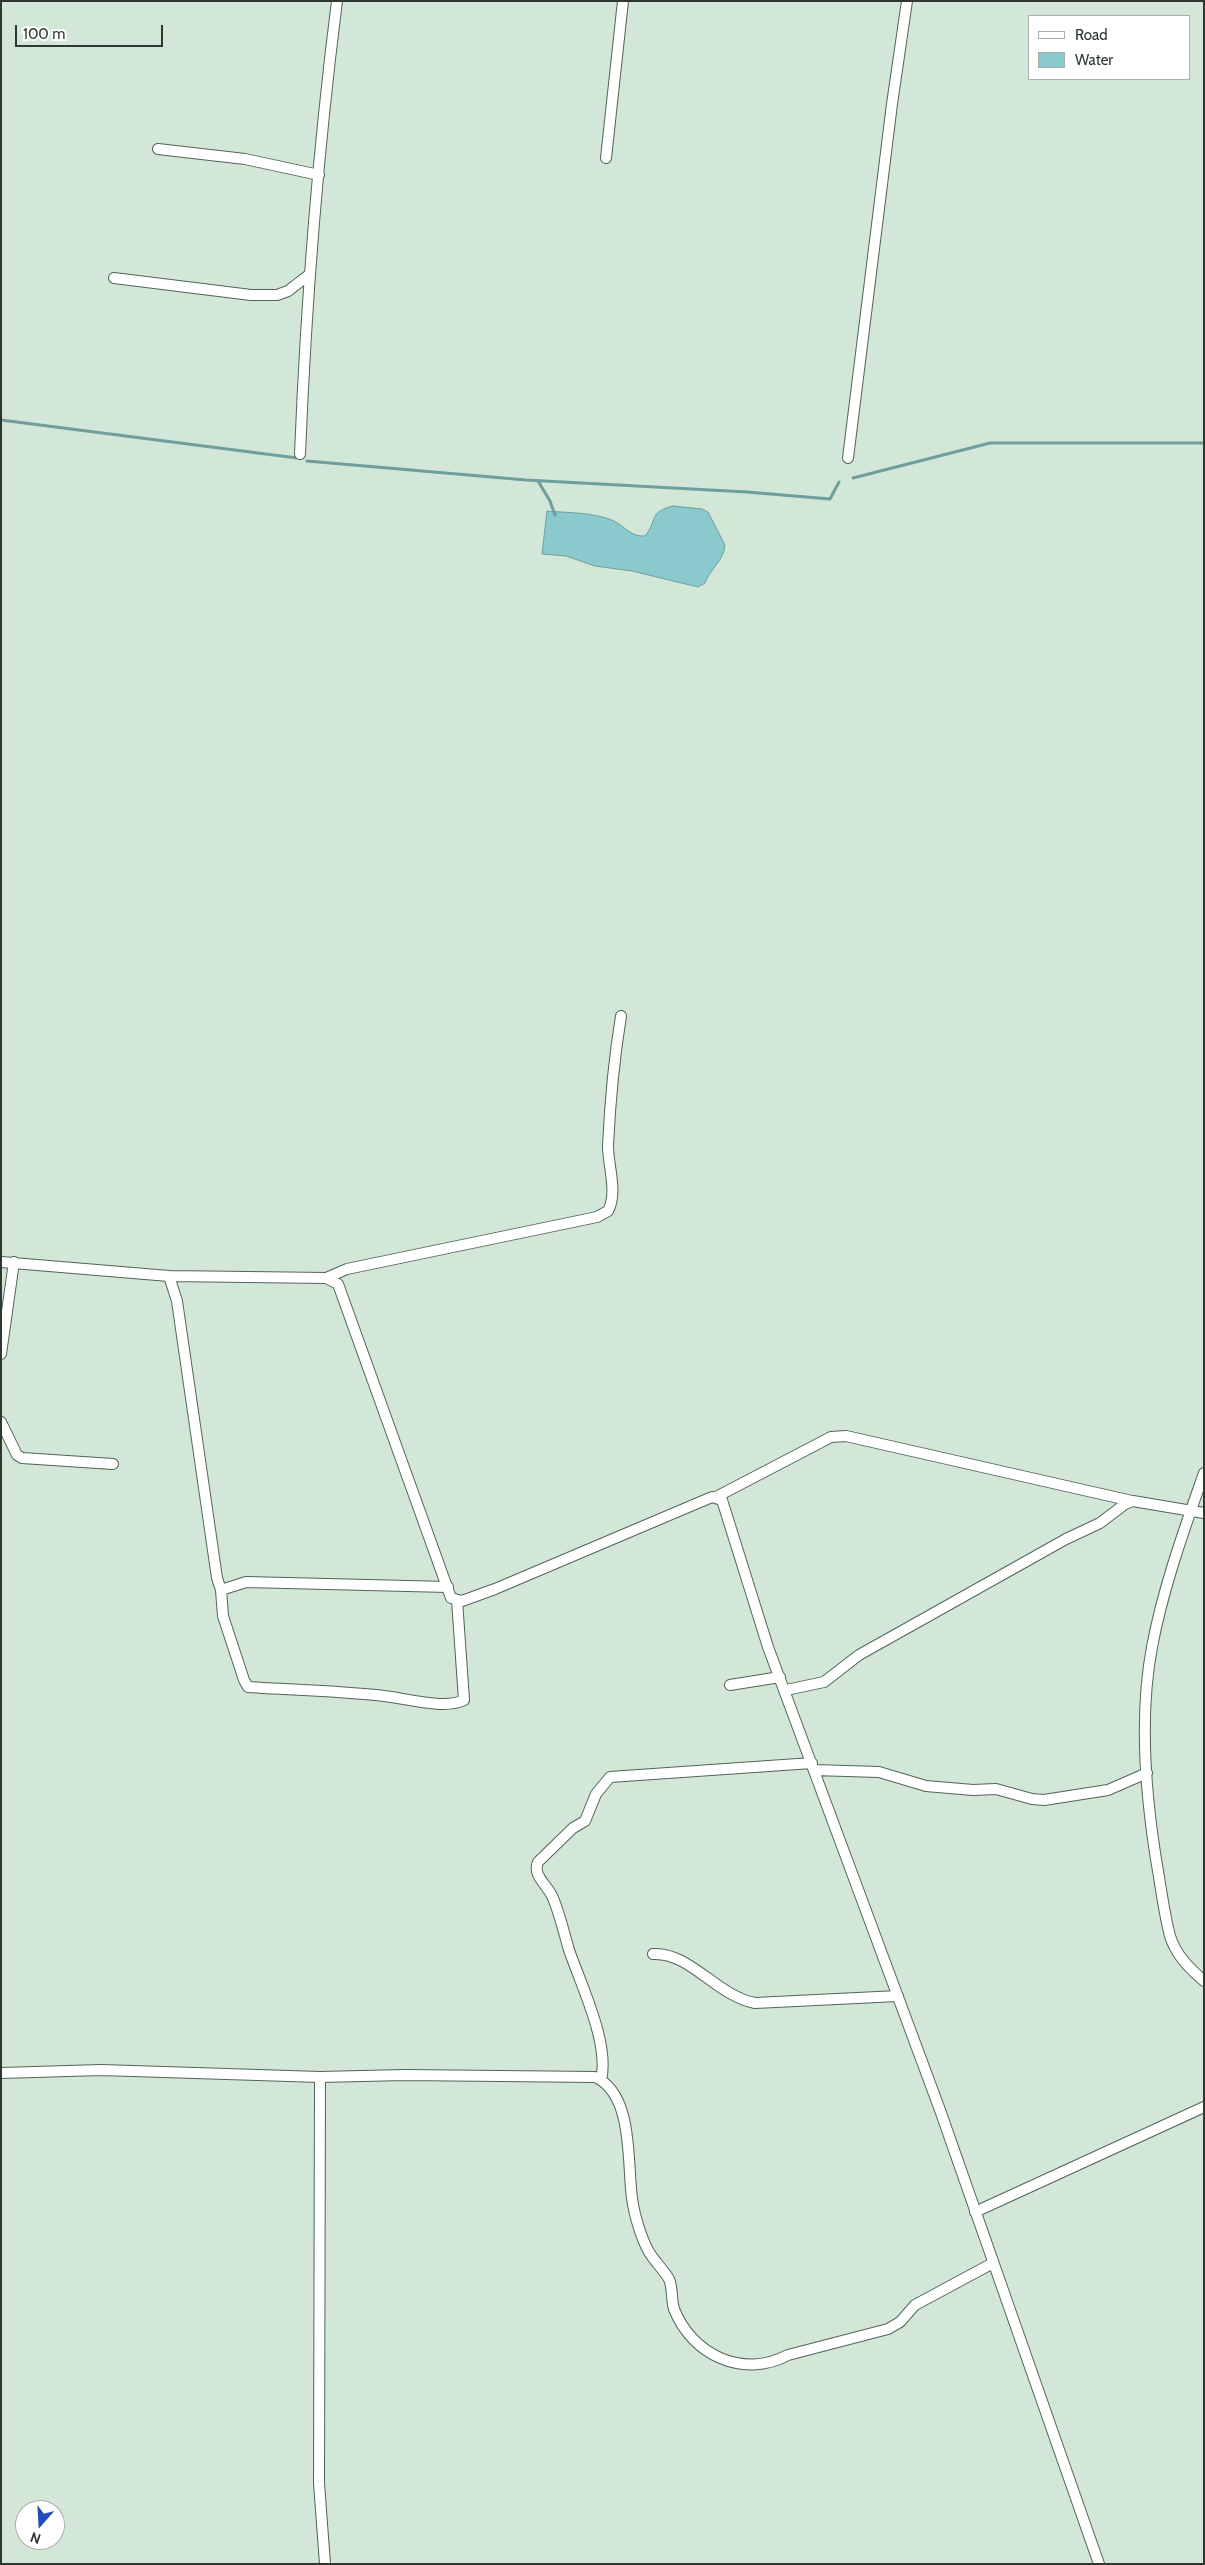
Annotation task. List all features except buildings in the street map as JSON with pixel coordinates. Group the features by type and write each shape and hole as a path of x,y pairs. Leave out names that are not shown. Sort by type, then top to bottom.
{"street":[{"path":"300,454 305,333 337,1"},
{"path":"606,158 623,1"},
{"path":"848,458 890,114 907,1"},
{"path":"158,149 245,159 320,175"},
{"path":"114,278 251,295 277,295 288,292 310,274"},
{"path":"1,1262 169,1276 326,1278 347,1269 597,1218 608,1211 612,1192 608,1149 613,1067 621,1016"},
{"path":"1,1354 14,1262"},
{"path":"169,1276 177,1301 217,1578 221,1590 223,1616 248,1687 383,1696 442,1704 464,1700 456,1600"},
{"path":"326,1278 338,1284 451,1598 456,1600 462,1601 495,1589 716,1497 831,1436 846,1436 1133,1501 1204,1513"},
{"path":"1,1422 17,1455 22,1458 113,1464"},
{"path":"1204,1473 1152,1645 1146,1706 1151,1833 1170,1936 1183,1960 1204,1981"},
{"path":"716,1497 722,1500 768,1647 786,1690 898,1996 1099,2564"},
{"path":"786,1690 824,1682 859,1655 1066,1539 1100,1523 1125,1504 1133,1501"},
{"path":"221,1590 246,1582 448,1587"},
{"path":"730,1685 780,1677"},
{"path":"602,2080 604,2067 598,2034 553,1897 537,1875 535,1868 538,1862 574,1828 585,1821 596,1794 610,1777 813,1766 879,1772 926,1786 973,1790 996,1789 1038,1800 1108,1790 1148,1773"},
{"path":"653,1954 663,1953 679,1959 724,1991 741,2000 755,2003 898,1996"},
{"path":"1,2073 142,2070 320,2077 405,2075 595,2077 602,2080 608,2086 617,2100 629,2143 632,2198 649,2252 670,2282 674,2308 690,2338 722,2359 754,2365 773,2363 788,2355 888,2329 900,2322 915,2305 994,2263"},
{"path":"320,2077 319,2482 325,2564"},
{"path":"975,2212 1204,2107"}],"water":[{"path":"673,506 702,509 708,512 725,545 720,560 705,583 698,587 632,571 595,566 566,556 542,554 547,511 581,513 606,518 636,535 645,536 654,517 665,508"}],"waterway":[{"path":"1,420 297,458"},
{"path":"853,478 990,443 1204,443"},
{"path":"307,461 526,480 747,492 830,499 839,482"},
{"path":"538,481 550,501 555,515"}]}
